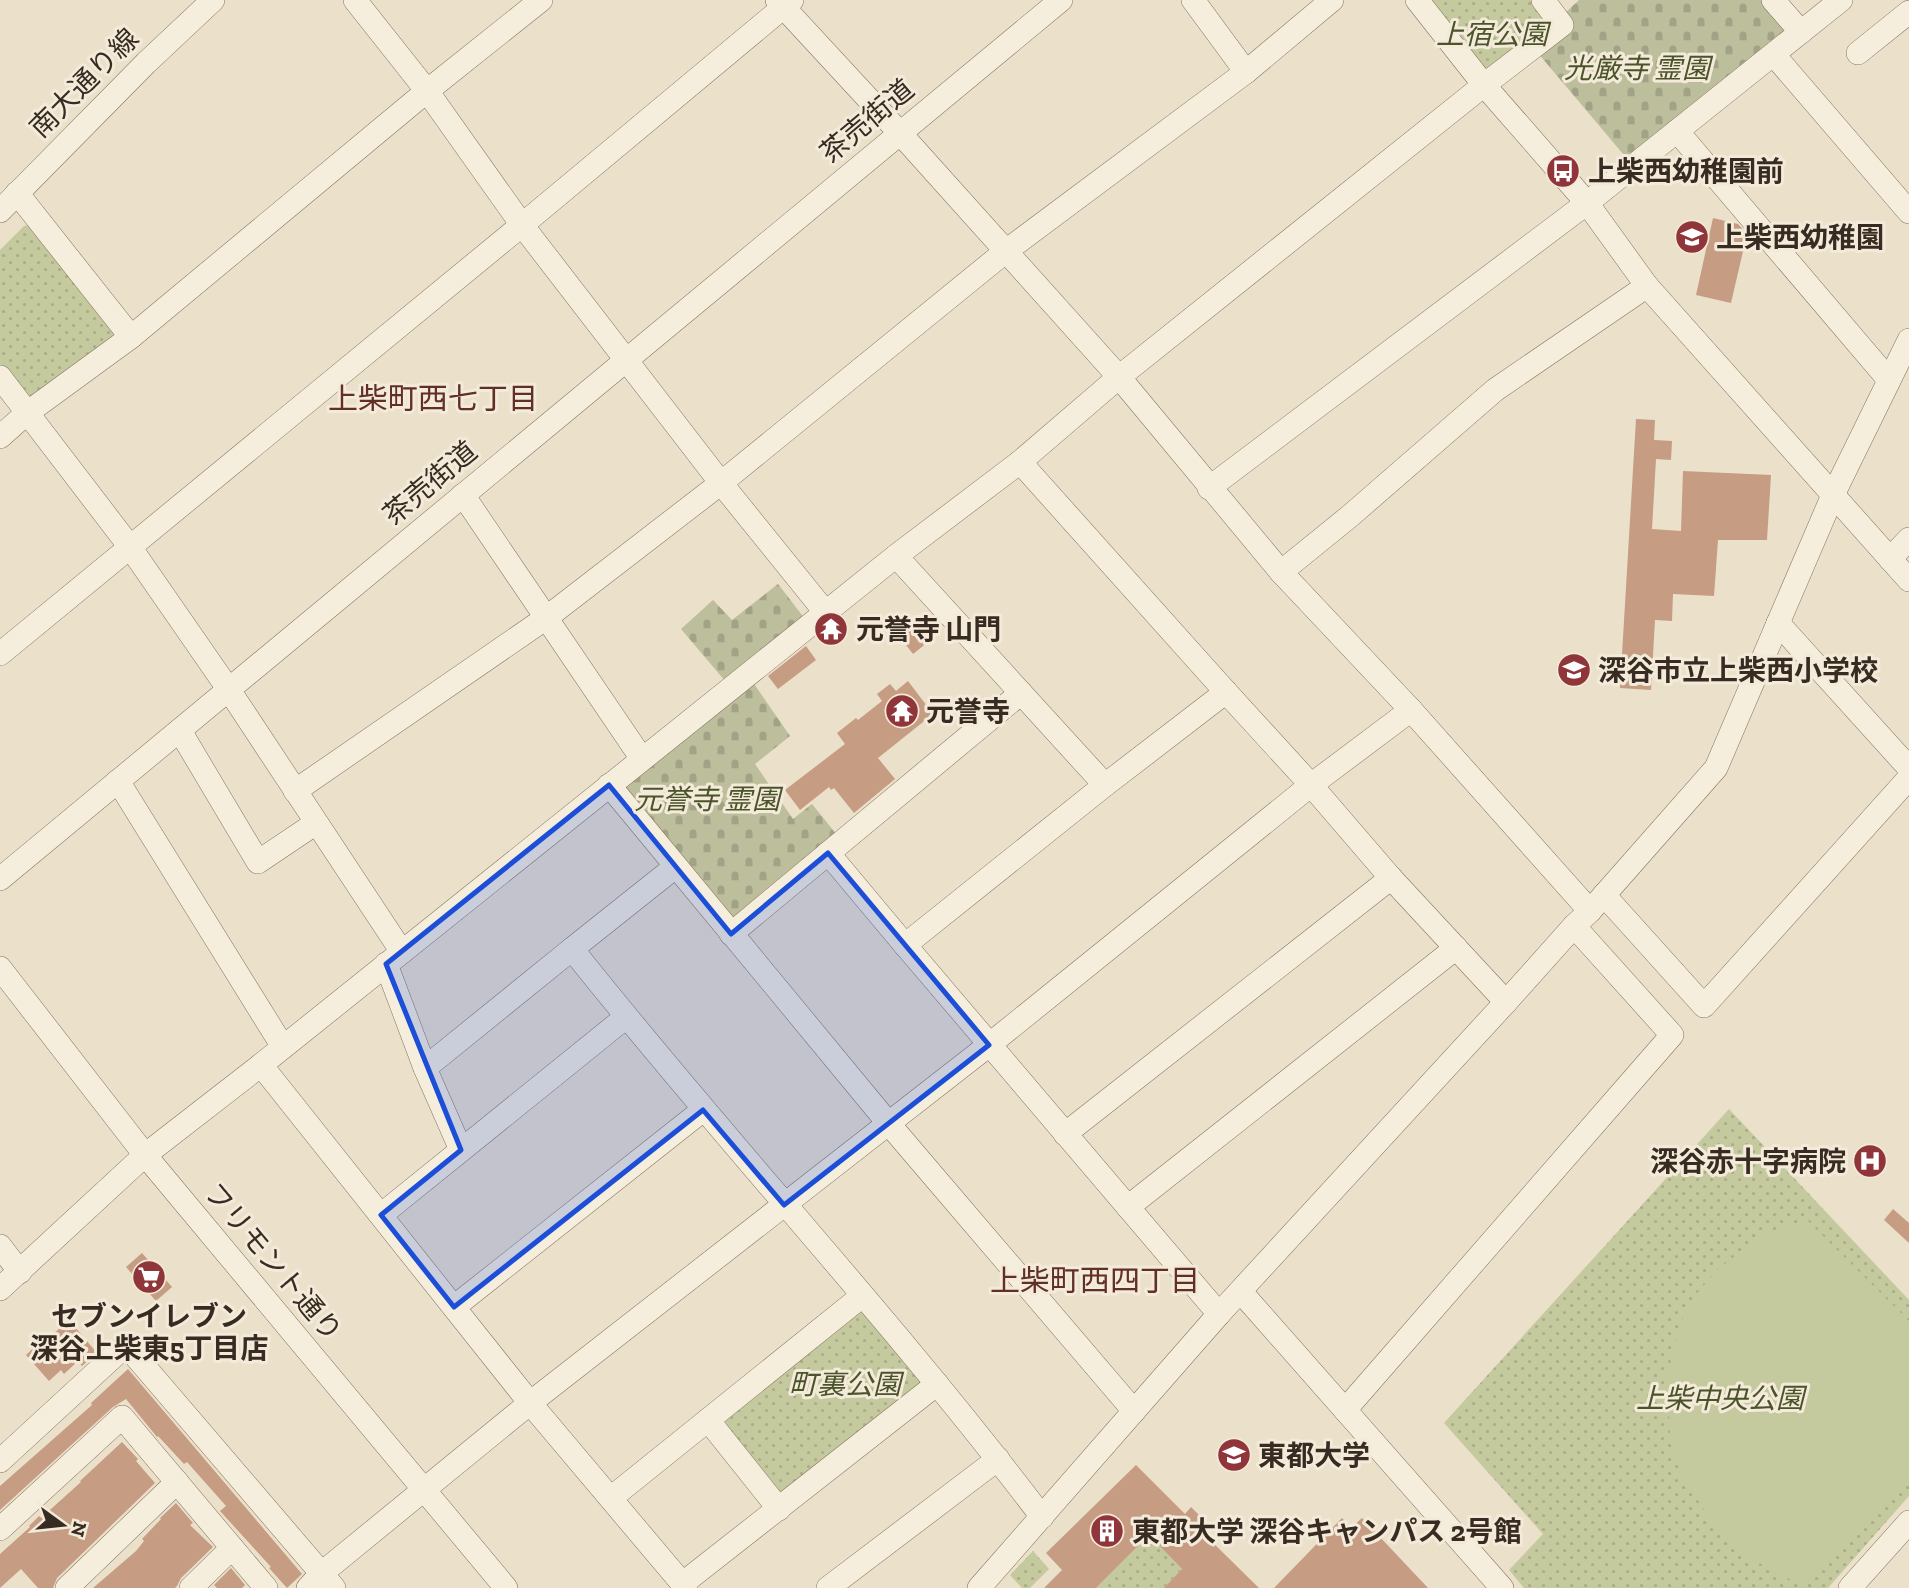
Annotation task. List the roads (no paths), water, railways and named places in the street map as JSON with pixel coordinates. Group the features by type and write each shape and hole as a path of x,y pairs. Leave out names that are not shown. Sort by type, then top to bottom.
{"street":[{"name":"南大通り線","path":"0,211 146,63 213,0"},
{"path":"355,0 427,91 522,225 826,613"},
{"path":"0,437 27,412 131,337 541,0"},
{"path":"1193,0 1246,72"},
{"path":"295,791 546,618 721,482 1006,251 1246,72 1332,0"},
{"path":"1417,0 1484,85 1587,203 1647,286 1909,580"},
{"path":"0,1290 145,1155 896,556 1020,462 1119,377 1562,25 1543,0"},
{"path":"1773,0 1801,32"},
{"path":"1209,488 1587,203 1841,0"},
{"name":"茶売街道","path":"0,879 1058,1"},
{"path":"0,654 522,225 784,2 1119,377 1280,572 1411,710 1589,911 1672,1035 1345,1410"},
{"path":"1858,53 1909,12"},
{"path":"1774,55 1909,212"},
{"path":"1677,131 1889,380"},
{"path":"17,193 131,337"},
{"path":"1280,572 1350,516 1495,390 1647,286"},
{"path":"979,1588 1219,1314 1589,911 1716,768 1833,495 1909,340"},
{"path":"0,377 130,547 229,690 316,823 394,958 425,1068 461,1150"},
{"path":"1020,462 1311,785 1391,878 1506,1002"},
{"path":"463,495 642,759"},
{"path":"1890,559 1909,539"},
{"path":"896,556 1105,785"},
{"path":"1778,623 1909,768"},
{"path":"905,945 1226,692"},
{"path":"731,934 1021,693"},
{"path":"0,1461 126,1345 321,1583 424,1490 530,1403 989,1045 1311,785 1411,710"},
{"path":"180,731 258,862 316,823"},
{"path":"1589,911 1704,1006 1909,778"},
{"path":"118,781 283,1047"},
{"path":"609,785 889,1124 1134,1411"},
{"path":"828,853 1219,1314"},
{"path":"425,1068 675,867"},
{"path":"1065,1134 1391,878"},
{"path":"1128,1208 1456,948"},
{"path":"572,949 704,1110 937,1384 1042,1517"},
{"name":"フリモント通り","path":"0,968 145,1155 506,1588"},
{"path":"381,1215 626,1017"},
{"path":"261,1065 530,1403 684,1586 937,1384"},
{"path":"454,1307 704,1110"},
{"path":"0,1246 20,1272"},
{"path":"1241,1292 1503,1588"},
{"path":"611,1498 862,1296"},
{"path":"0,1529 122,1417 266,1588"},
{"path":"708,1420 779,1508"},
{"path":"828,1588 998,1459"},
{"path":"67,1588 177,1482"},
{"path":"1850,1588 1909,1522"},
{"path":"191,1588 232,1548"}],"place":[{"name":"上柴西幼稚園前","path":"1563,171"},
{"name":"上柴西幼稚園","path":"1692,237"},
{"name":"元誉寺 山門","path":"831,629"},
{"name":"深谷市立上柴西小学校","path":"1574,670"},
{"name":"元誉寺","path":"902,711"},
{"name":"深谷赤十字病院","path":"1870,1161"},
{"name":"セブンイレブン 深谷上柴東5丁目店","path":"149,1277"},
{"name":"東都大学","path":"1234,1455"},
{"name":"東都大学 深谷キャンパス 2号館","path":"1107,1531"}],"district":[{"name":"上柴町西七丁目","path":"433,399"},
{"name":"上柴町西四丁目","path":"1095,1281"}],"park label":[{"name":"上宿公園","path":"1492,34"},
{"name":"光厳寺 霊園","path":"1637,68"},
{"name":"元誉寺 霊園","path":"707,799"},
{"name":"町裏公園","path":"845,1384"},
{"name":"上柴中央公園","path":"1720,1398"}]}
